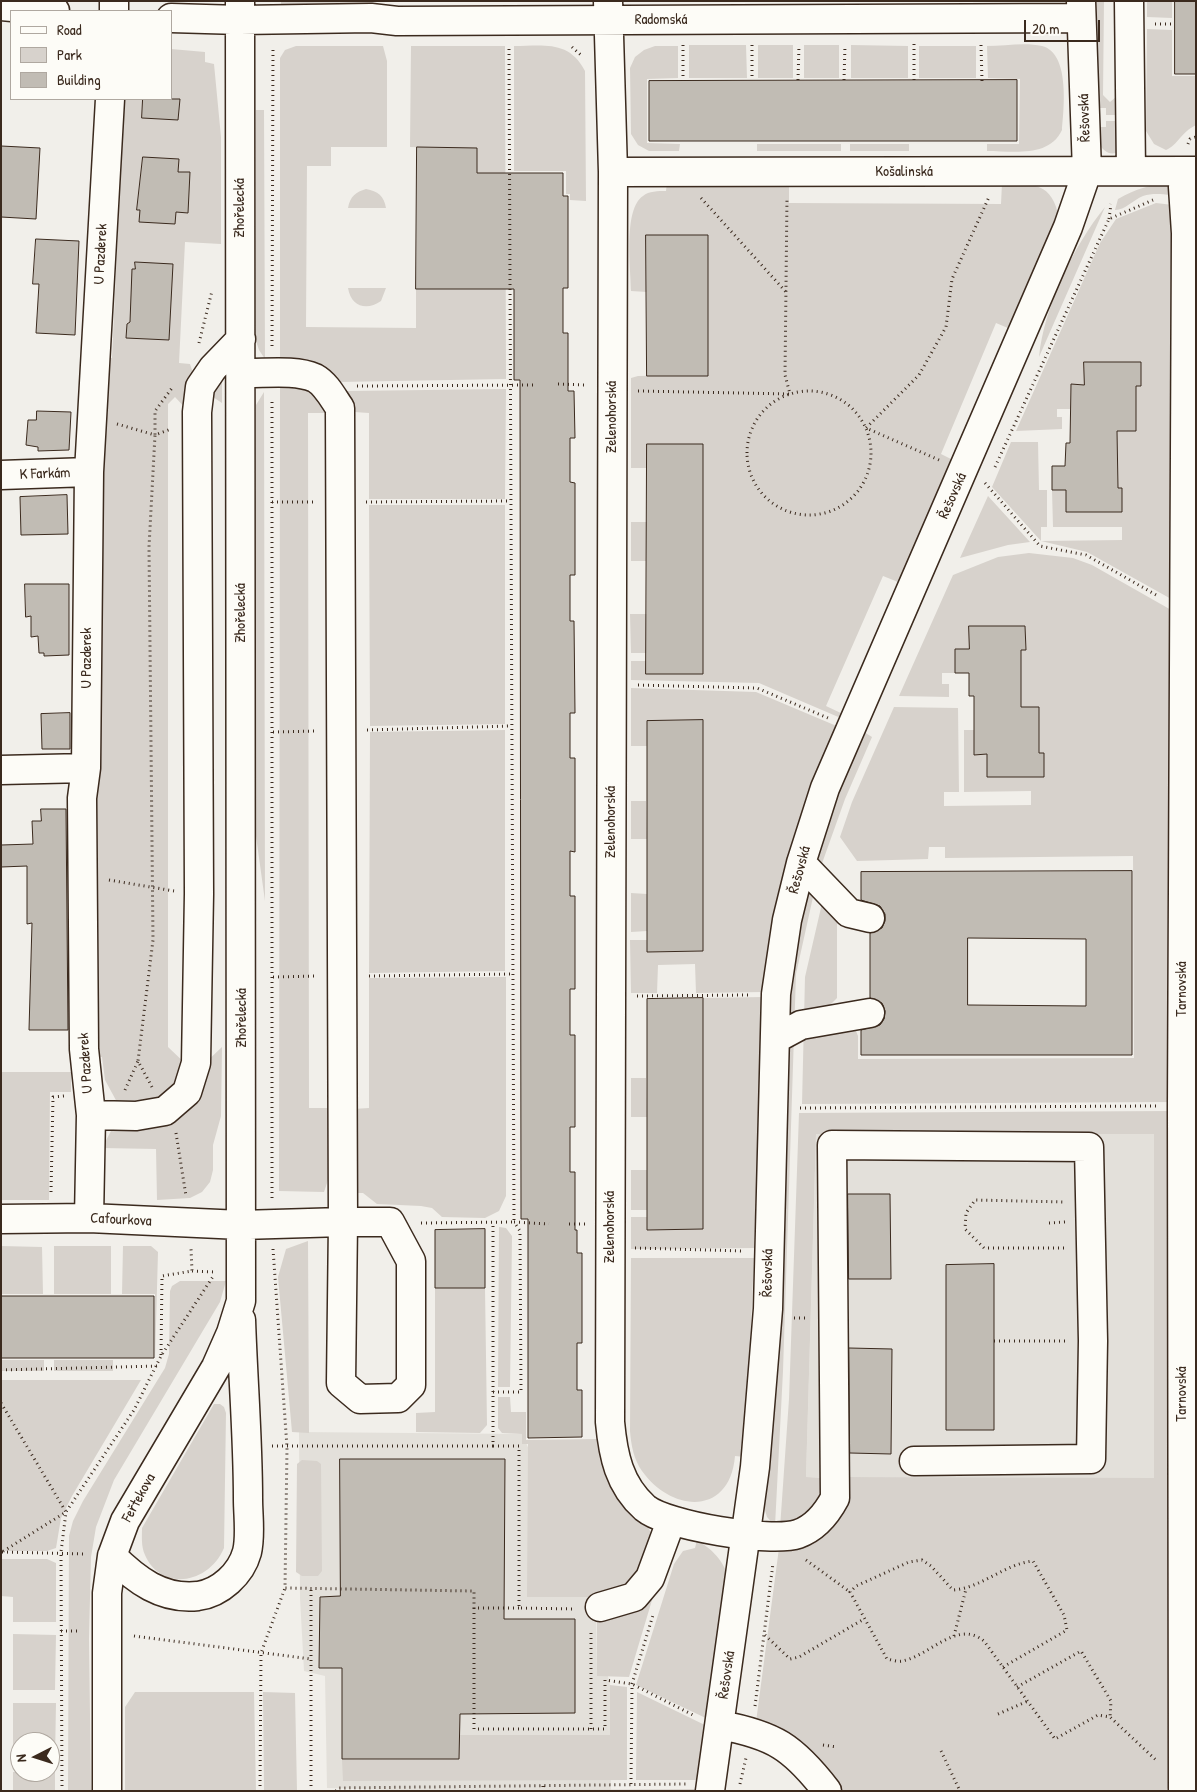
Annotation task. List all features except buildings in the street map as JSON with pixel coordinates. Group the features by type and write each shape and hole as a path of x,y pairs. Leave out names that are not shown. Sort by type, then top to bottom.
{"street":[{"path":"1128,1 1131,172"},
{"path":"1,6 44,10"},
{"name":"Radomská","path":"172,18 240,11 372,18 397,11 608,11 916,20 1081,9"},
{"name":"Řešovská","path":"711,1788 755,1468 768,1309 776,994 787,920 801,863 825,788 964,471 1064,236 1087,172 1081,9"},
{"name":"Zhořelecká","path":"240,11 241,1225"},
{"name":"Zelenohorská","path":"608,11 613,172 610,1422 614,1456 620,1476 646,1508 671,1521 776,1537 798,1534 825,1516 835,1498 832,1145 1089,1147 1090,1248"},
{"name":"U Pazderek","path":"89,1218 90,1114 84,1049 81,874 82,798 86,768 89,472 110,100"},
{"name":"Košalinská","path":"613,172 1131,172 1190,179"},
{"name":"Tarnovská","path":"1183,1791 1182,1106 1186,612 1186,233 1190,179"},
{"path":"90,1114 136,1116 165,1111 187,1092 196,1063 199,894 198,419 200,387 213,368 241,339"},
{"path":"241,373 294,374 315,379 329,391 340,408 342,1384 360,1399 398,1398 410,1384 411,1261 390,1222"},
{"name":"K Farkám","path":"1,475 89,472"},
{"path":"1,770 86,768"},
{"path":"801,863 849,913 870,918"},
{"path":"775,1039 802,1025 870,1013"},
{"name":"Cafourkova","path":"1,1219 89,1218 241,1225 390,1222"},
{"name":"Feřtekova","path":"107,1791 107,1593 112,1556 125,1521 216,1366 231,1333 240,1301 241,1225"},
{"path":"914,1461 1092,1459 1093,1341 1090,1248"},
{"path":"112,1556 137,1580 167,1594 188,1597 209,1594 226,1585 244,1560 248,1543 248,1446 240,1301"},
{"path":"591,1614 634,1597 650,1578 671,1521"},
{"path":"720,1725 752,1731 776,1741 804,1761 827,1791"}],"path":[{"path":"914,80 916,20"},
{"path":"1150,23 1174,24"},
{"path":"683,39 683,81"},
{"path":"752,39 752,80"},
{"path":"798,80 799,39"},
{"path":"844,80 846,39"},
{"path":"981,39 982,80"},
{"path":"493,1392 521,1392 520,1231 514,1222 509,41"},
{"path":"260,1791 261,1653 285,1588 286,1447 272,1224 273,47"},
{"path":"677,172 786,292"},
{"path":"786,172 785,375 790,394"},
{"path":"866,428 919,375 946,327 952,279 989,197 988,172"},
{"path":"1109,219 1111,204"},
{"path":"199,347 212,289"},
{"path":"558,384 591,385 599,390 612,391 790,394 812,392 832,396 855,411 866,428 871,449 870,463 866,477 849,501 822,514 792,514 779,508 766,499 757,488 750,474 748,444 758,418 767,408 790,394"},
{"path":"329,391 342,386 537,385"},
{"path":"173,387 156,411 149,547 153,940 138,1061 175,1127 191,1223 192,1271"},
{"path":"92,417 155,435 198,419"},
{"path":"866,428 964,471 988,484 1040,546 1086,555 1186,612"},
{"path":"272,502 510,501"},
{"path":"612,684 757,688 841,723 854,723"},
{"path":"272,732 511,726"},
{"path":"81,874 153,888 199,894"},
{"path":"273,977 513,974"},
{"path":"634,996 776,994"},
{"path":"799,1108 1182,1106"},
{"path":"1069,1206 1064,1201 1049,1200 975,1200 966,1212 965,1229 984,1248 1090,1248"},
{"path":"1049,1222 1068,1222 1071,1216"},
{"path":"390,1222 514,1222 549,1224"},
{"path":"569,1224 591,1224"},
{"path":"628,1248 769,1252"},
{"path":"161,1356 162,1276 192,1271 216,1272"},
{"path":"994,1341 1093,1341"},
{"path":"1,1370 158,1366"},
{"path":"1,1404 66,1512 2,1552"},
{"path":"492,1446 519,1446 519,1608"},
{"path":"2,1552 61,1552 112,1556"},
{"path":"803,1557 850,1592 887,1659 902,1662 954,1636 965,1633 976,1635 984,1642 1003,1667 1055,1739 1098,1715 1110,1718 1162,1766"},
{"path":"850,1592 856,1586 909,1562 922,1560 931,1566 953,1590 966,1589 1020,1562 1033,1561 1064,1615 1067,1630 1003,1667"},
{"path":"285,1588 474,1591 474,1729 605,1729 605,1680 632,1684 712,1724 720,1725"},
{"path":"311,1588 311,1791"},
{"path":"954,1636 966,1589"},
{"path":"474,1608 519,1608 591,1614 590,1729"},
{"path":"632,1784 632,1684 654,1613"},
{"path":"764,1634 790,1659 799,1657 864,1618"},
{"path":"61,1631 107,1632 311,1659"},
{"path":"1017,1687 1081,1650 1111,1702 1110,1718"},
{"path":"998,1714 1028,1701"},
{"path":"738,1791 752,1731"},
{"path":"941,1751 960,1791"},
{"path":"336,1791 338,1788 492,1789 632,1784 711,1788"},
{"path":"543,1786 543,1791"}],"shaded area":[{"path":"816,1134 1154,1134 1154,1479 806,1477"},
{"path":"299,1432 522,1434 596,1597 597,1675 608,1676 610,1685 611,1790 421,1791 327,1788 325,1676 304,1671 300,1598"}],"green space":[{"path":"281,1 375,1 358,11 281,11"},
{"path":"1095,1 1104,1 1103,95 1110,102 1123,91 1123,115 1106,115 1106,108 1099,108 1095,115"},
{"path":"1147,1 1172,1 1172,18 1147,17"},
{"path":"1147,29 1172,30 1172,76 1196,76 1196,125 1166,150 1154,144 1146,131"},
{"path":"1022,44 1042,46 1051,51 1057,59 1061,70 1064,96 1062,130 1056,139 1048,145 1039,149 1019,152 987,151 987,144 1019,144 1020,79 988,78 987,46"},
{"path":"689,45 746,45 747,78 689,78"},
{"path":"758,45 793,45 793,78 758,78"},
{"path":"804,45 839,45 839,78 804,78"},
{"path":"851,45 908,46 908,78 851,78"},
{"path":"296,46 383,46 387,61 387,147 331,147 331,166 307,166 306,327 416,328 416,289 478,289 477,149 410,147 411,46 505,46 506,379 339,382 324,370 280,363 280,58 285,50"},
{"path":"514,46 545,46 563,49 579,61 585,71 586,201 570,200 570,194 566,194 566,171 514,171"},
{"path":"655,46 678,46 678,78 647,79 647,143 680,144 679,151 649,151 638,145 631,134 630,68 635,57 644,50"},
{"path":"919,46 976,46 976,78 919,78"},
{"path":"172,49 205,52 205,62 214,64 221,137 221,244 185,242 179,363 190,364 196,382 188,411 175,397 168,404 168,1047 188,1066 162,1102 118,1104 105,1080 102,1057 94,1056 97,519 109,358 112,358 124,100 172,100"},
{"path":"256,110 264,110 265,359 259,350 255,338"},
{"path":"1106,121 1123,121 1119,152 1107,152 1098,143 1098,127 1106,127"},
{"path":"757,144 841,144 841,151 757,151"},
{"path":"850,144 909,144 909,151 850,151"},
{"path":"667,182 789,182 789,203 1001,204 1002,183 1023,184 1032,185 1047,192 1056,207 1059,219 1015,331 996,323 941,454 957,462 903,584 883,576 826,706 845,715 843,719 759,683 631,680 631,661 647,661 647,674 703,674 703,444 647,444 647,468 631,468 631,378 638,376 708,375 707,235 646,235 647,292 631,291 630,226 633,213 637,203 645,194 666,191"},
{"path":"1171,183 1171,195 1146,195 1119,210 1115,210 1118,199 1124,195 1144,188"},
{"path":"366,189 380,195 384,200 386,208 348,208 350,200 354,195"},
{"path":"1156,203 1173,205 1173,600 1087,552 1041,541 1122,540 1122,527 1053,527 1052,490 1066,490 1066,512 1122,512 1122,489 1118,488 1117,443 1113,431 1136,431 1136,386 1141,385 1141,362 1084,362 1084,385 1071,385 1070,409 1057,409 1057,417 1062,417 1062,429 1016,431 1100,243 1116,219"},
{"path":"1105,207 1039,357 1047,318 1062,278 1082,239"},
{"path":"348,288 386,288 381,301 365,306 356,303 352,299"},
{"path":"222,371 222,403 213,397 201,411"},
{"path":"280,385 315,390 327,413 308,413 309,1108 328,1108 330,1174 324,1192 279,1191"},
{"path":"506,389 505,499 369,499 369,413 354,412 346,391"},
{"path":"264,392 265,901 255,829 256,405"},
{"path":"1011,442 1038,442 1039,490 1047,490 1047,527 1041,527 1041,541 992,487"},
{"path":"988,496 1030,542 1008,545 960,558"},
{"path":"369,505 505,505 505,724 370,726"},
{"path":"631,522 647,522 646,561 631,561"},
{"path":"1029,553 1073,558 1092,565 1173,611 1172,1102 802,1104 805,977 823,899 837,921 837,998 825,1010 853,1023 858,1036 858,1059 1134,1058 1133,856 945,858 945,847 929,847 928,859 857,861 840,837 852,802 894,707 958,708 959,792 944,792 944,806 1031,805 1031,791 964,792 964,730 974,730 974,754 1044,753 1039,753 1039,707 1016,707 1021,696 1021,650 1026,650 1025,626 969,626 969,649 955,649 955,673 942,673 942,684 949,684 949,697 899,696 953,575 998,557"},
{"path":"630,614 647,614 647,653 631,653"},
{"path":"631,688 756,692 839,727 812,789 785,870 771,939 763,992 696,993 695,964 658,965 657,993 631,993 630,940 647,940 647,952 703,951 703,721 647,721 647,746 631,746"},
{"path":"505,730 505,971 369,973 370,732"},
{"path":"864,732 872,737 845,799 820,869 815,854 817,843"},
{"path":"631,801 646,801 647,839 631,839"},
{"path":"807,884 815,888 796,974 783,1371 775,1526 767,1517 764,1507 774,1340 786,992"},
{"path":"631,893 647,894 647,931 631,932"},
{"path":"506,977 506,1196 499,1211 485,1218 442,1217 432,1208 377,1204 363,1193 352,1193 353,1109 369,1108 369,978"},
{"path":"763,997 754,1248 631,1249 631,1217 647,1217 647,1229 703,1229 703,998"},
{"path":"222,1047 221,1116 213,1145 213,1170 210,1182 202,1192 190,1198 157,1200 156,1149 102,1148 111,1131 123,1125 202,1066"},
{"path":"1,1072 71,1072 71,1092 50,1092 49,1200 1,1200"},
{"path":"631,1078 646,1078 647,1117 631,1117"},
{"path":"1172,1111 1172,1781 1166,1791 838,1791 821,1770 801,1751 756,1722 779,1548 815,1531 832,1516 838,1506 842,1493 844,1477 1154,1478 1154,1134 816,1134 806,1477 830,1478 826,1497 816,1513 800,1524 780,1528 789,1399 799,1113"},
{"path":"631,1170 647,1170 647,1210 631,1210"},
{"path":"499,1227 506,1228 512,1236 510,1387 498,1387"},
{"path":"308,1241 309,1433 292,1432 278,1277 286,1249"},
{"path":"1,1246 42,1247 43,1294 1,1294"},
{"path":"54,1246 111,1246 111,1294 54,1294"},
{"path":"123,1246 151,1246 158,1252 155,1360 155,1294 122,1294"},
{"path":"631,1258 754,1258 745,1457 735,1456 731,1476 723,1490 711,1498 698,1502 683,1501 668,1495 654,1485 639,1467 632,1447 630,1431"},
{"path":"180,1281 226,1281 220,1302 114,1480 96,1527 91,1557 89,1639 91,1791 68,1791 69,1536 73,1521 83,1501 165,1368 169,1354 170,1291 172,1286"},
{"path":"435,1288 485,1288 487,1425 480,1433 416,1432 416,1413 435,1412"},
{"path":"1,1360 44,1360 44,1371 1,1371"},
{"path":"54,1360 113,1360 113,1371 54,1371"},
{"path":"1,1380 141,1380 72,1496 61,1518 56,1548 47,1551 1,1551"},
{"path":"498,1397 510,1397 511,1412 526,1412 526,1440 597,1439 602,1468 611,1488 620,1500 645,1524 653,1538 650,1555 632,1587 596,1597 527,1597 528,1444 522,1444 522,1434 502,1433 498,1428"},
{"path":"214,1404 220,1404 224,1407 226,1413 224,1548 217,1560 197,1576 173,1579 162,1575 152,1567 142,1545 142,1528"},
{"path":"302,1460 317,1461 321,1464 322,1571 318,1576 302,1576 296,1572 297,1464"},
{"path":"697,1540 719,1558 731,1584 712,1721 636,1685 674,1564 683,1551 695,1548"},
{"path":"1,1559 47,1559 56,1563 56,1622 13,1622 13,1597 1,1596"},
{"path":"661,1570 629,1677 597,1676 597,1620"},
{"path":"13,1634 56,1635 55,1690 13,1690"},
{"path":"610,1685 627,1687 627,1780 343,1781 342,1760 459,1759 460,1735 610,1735"},
{"path":"135,1692 254,1692 256,1791 125,1791 125,1707"},
{"path":"263,1692 295,1693 297,1791 264,1791"},
{"path":"637,1692 711,1728 703,1780 636,1780"},
{"path":"13,1703 56,1703 55,1732 13,1732"},
{"path":"13,1782 55,1782 55,1791 13,1791"},
{"path":"701,1789 701,1791 549,1790"}]}
